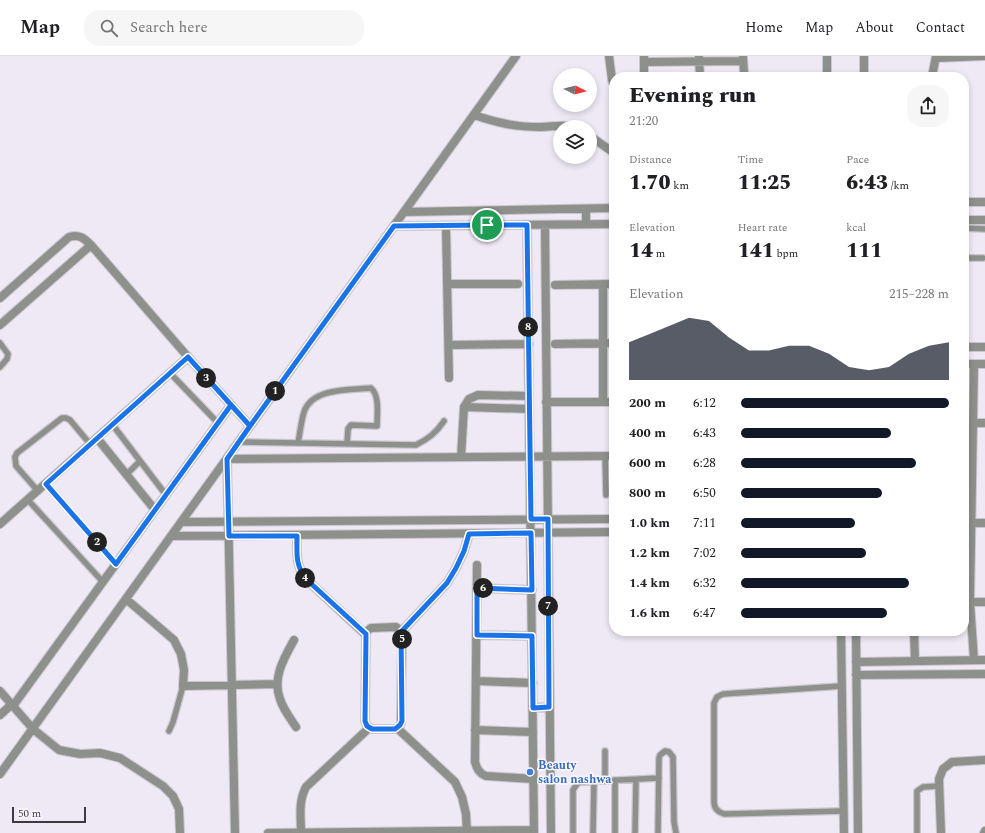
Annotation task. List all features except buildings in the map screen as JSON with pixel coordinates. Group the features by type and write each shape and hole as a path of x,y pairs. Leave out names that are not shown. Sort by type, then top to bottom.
{"street":[{"path":"0,774 516,56"},
{"path":"610,56 609,62 611,72"},
{"path":"827,56 827,72"},
{"path":"864,56 864,72"},
{"path":"933,72 936,57 985,56"},
{"path":"644,72 644,59 743,58 745,72"},
{"path":"699,59 700,72"},
{"path":"474,115 498,123 519,127 553,126"},
{"path":"597,141 609,149"},
{"path":"969,202 985,202"},
{"path":"586,208 586,224"},
{"path":"404,212 609,208"},
{"path":"969,220 985,220"},
{"path":"545,224 551,833"},
{"path":"394,226 609,224"},
{"path":"268,833 534,831 527,225"},
{"path":"446,226 450,378"},
{"path":"0,298 68,237 75,235 81,236 91,245 250,426"},
{"path":"0,325 91,245"},
{"path":"447,284 518,284"},
{"path":"603,284 603,402"},
{"path":"555,285 609,284"},
{"path":"555,344 609,343"},
{"path":"449,345 528,344"},
{"path":"969,347 985,347"},
{"path":"0,524 188,357"},
{"path":"969,364 985,364"},
{"path":"969,469 973,422 974,364"},
{"path":"461,457 464,407 469,399 478,395 529,396"},
{"path":"546,402 609,402"},
{"path":"0,715 12,705 231,405"},
{"path":"464,407 529,409"},
{"path":"969,422 985,423"},
{"path":"97,438 155,510"},
{"path":"227,459 609,456"},
{"path":"227,459 235,833"},
{"path":"969,492 972,523 969,540"},
{"path":"182,522 609,518"},
{"path":"365,521 366,535"},
{"path":"972,523 985,523"},
{"path":"171,536 609,532"},
{"path":"397,728 402,721 401,632 447,583 461,557 469,534"},
{"path":"297,536 298,565 301,572 306,579 366,634"},
{"path":"477,565 475,762 478,771 486,776 534,779"},
{"path":"477,588 532,590"},
{"path":"126,599 174,640 181,654 184,670 182,686 277,684"},
{"path":"969,602 985,602"},
{"path":"969,619 974,660"},
{"path":"369,728 365,721 367,630 371,628 396,628 401,632"},
{"path":"477,635 532,636"},
{"path":"841,636 844,833"},
{"path":"856,636 858,833"},
{"path":"914,636 915,661"},
{"path":"294,640 279,669 277,684 280,699 296,727"},
{"path":"856,662 985,660"},
{"path":"856,675 985,674"},
{"path":"476,681 533,683"},
{"path":"0,691 33,729 59,750 80,754 100,752 120,758 163,786 173,796 179,809 180,833"},
{"path":"533,708 549,707"},
{"path":"369,728 397,728 455,782 462,798 466,814 467,832"},
{"path":"301,833 300,804 306,787 369,728"},
{"path":"476,730 533,732"},
{"path":"941,833 939,786 940,774 947,765 952,762 985,760"},
{"path":"844,810 857,808"}],"lane":[{"path":"969,228 985,229"},
{"path":"969,258 983,258"},
{"path":"0,344 8,354 7,359 0,367"},
{"path":"170,373 218,423"},
{"path":"298,443 304,412 308,404 314,398 322,394 371,388 376,397 377,426 351,425 348,429 347,444"},
{"path":"38,490 16,466 15,457 17,453 62,418 70,420 90,444"},
{"path":"239,442 416,445 427,440 437,432 444,422"},
{"path":"112,424 166,495"},
{"path":"127,474 140,461"},
{"path":"606,495 609,466"},
{"path":"46,484 116,564"},
{"path":"28,500 103,582"},
{"path":"169,731 173,722 182,686"},
{"path":"842,686 723,694 717,697 714,703 714,806 718,811 724,814 844,810"},
{"path":"605,751 605,781"},
{"path":"658,833 660,755 665,751 669,752 673,757 674,822 676,833"},
{"path":"573,833 573,790 580,782 659,778"},
{"path":"615,780 615,833"},
{"path":"635,833 636,780"},
{"path":"593,833 594,782"},
{"path":"917,833 917,792 922,787 939,786"}],"place":[{"name":"Beauty salon nashwa","path":"530,772"}],"route":[{"path":"487,225 394,226 250,426 231,405 116,564 46,484 188,357 250,426 227,459 229,536 297,536 297,557 301,572 306,579 366,634 365,721 367,726 372,729 395,729 399,727 402,721 401,632 447,583 464,551 469,534 531,533 532,590 477,588 477,635 532,636 533,708 549,707 548,519 531,519 527,225 487,225"}]}
